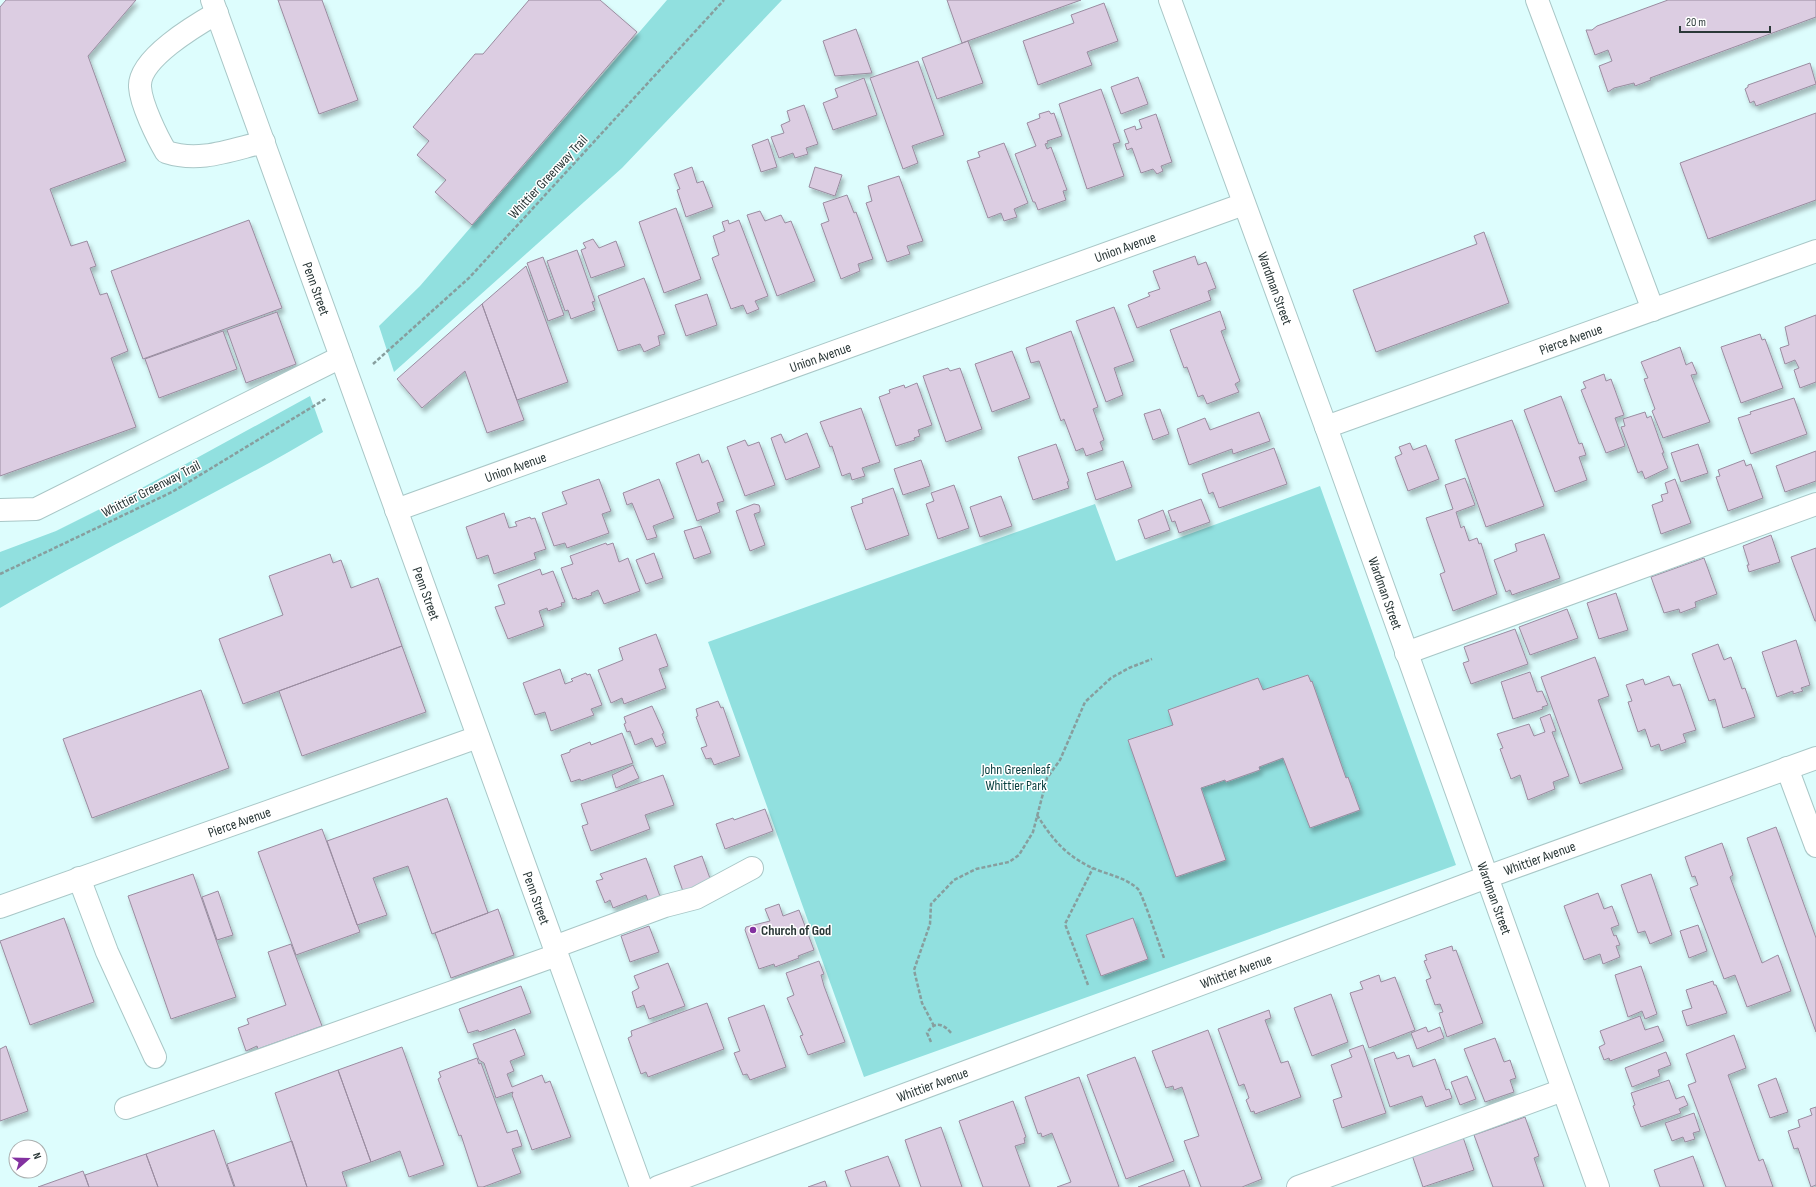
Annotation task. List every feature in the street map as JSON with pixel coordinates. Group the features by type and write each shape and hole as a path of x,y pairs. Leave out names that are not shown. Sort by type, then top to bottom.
{"street":[{"name":"Wardman Street","path":"1170,0 1326,427 1598,1187"},
{"path":"1538,0 1653,310"},
{"path":"215,6 156,56 142,74 140,87 157,137 166,152 182,158 204,157 264,142"},
{"name":"Penn Street","path":"215,6 641,1187"},
{"name":"Union Avenue","path":"396,510 1244,204"},
{"name":"Pierce Avenue","path":"1326,427 1816,251"},
{"path":"0,510 36,509 341,357"},
{"path":"1406,652 1816,504"},
{"name":"Pierce Avenue","path":"0,907 478,737"},
{"name":"Whittier Avenue","path":"658,1187 1487,877 1816,758"},
{"path":"1787,768 1816,846"},
{"path":"126,1108 556,951 665,906 696,898 752,868"},
{"path":"79,878 107,952 155,1057"},
{"path":"1298,1187 1563,1090"}],"path":[{"name":"Whittier Greenway Trail","path":"379,359 469,278 724,0"},
{"name":"Whittier Greenway Trail","path":"0,574 172,492 326,399"},
{"path":"934,1026 922,1003 914,970 930,924 931,904 954,880 976,869 1009,862 1019,855 1033,832 1047,778 1060,760 1086,702 1111,678 1129,668 1152,659"},
{"path":"1037,815 1050,836 1069,855 1093,868 1124,879 1139,890 1164,958"},
{"path":"1088,985 1065,924 1093,868"},
{"path":"931,1042 927,1033 934,1026 946,1026 952,1034"}],"green space":[{"path":"667,0 782,0 622,168 394,372 379,326 420,286"},
{"path":"310,396 323,432 243,477 80,563 0,608 0,552 56,531 140,489"},
{"name":"John Greenleaf Whittier Park","path":"1320,486 1456,865 864,1077 708,642 1095,504 1116,561"}],"building":[{"path":"6,0 136,0 88,56 126,161 50,189 71,246 87,241 96,266 90,268 100,295 107,293 128,351 111,358 136,427 0,476 0,7"},
{"path":"278,0 322,0 358,100 319,114"},
{"path":"529,0 600,0 637,32 472,225 435,192 446,180 417,155 429,141 413,127 475,54 483,54"},
{"path":"947,0 1081,0 962,43"},
{"path":"1668,0 1816,0 1816,17 1650,78 1651,80 1635,86 1634,83 1614,88 1608,92 1599,66 1612,61 1608,50 1595,55 1586,30 1592,30 1597,26"},
{"path":"1104,3 1118,41 1087,52 1092,65 1038,85 1023,41 1074,23 1071,15"},
{"path":"856,29 872,73 835,76 823,41"},
{"path":"968,41 983,83 937,99 922,58"},
{"path":"918,61 944,135 912,146 918,163 903,169 870,78"},
{"path":"1810,63 1816,84 1756,106 1754,101 1750,103 1745,89 1748,85"},
{"path":"1138,77 1148,104 1121,114 1111,87"},
{"path":"864,78 877,115 833,130 823,103 838,97 835,89"},
{"path":"1101,89 1120,142 1113,144 1124,176 1087,189 1059,104"},
{"path":"804,105 818,144 806,148 808,154 795,158 793,153 779,158 771,137 784,133 781,125 790,121 787,111"},
{"path":"1049,111 1051,114 1054,113 1062,136 1047,141 1048,143 1045,144 1047,149 1051,147 1067,190 1063,191 1066,200 1038,210 1035,202 1033,202 1015,154 1036,146 1027,123 1040,118 1039,114"},
{"path":"1816,113 1816,200 1708,239 1680,163"},
{"path":"1156,114 1172,162 1161,166 1163,171 1157,174 1153,169 1141,173 1132,148 1127,150 1125,144 1129,143 1124,130 1135,126 1136,130 1142,128 1139,120"},
{"path":"768,139 777,167 761,172 752,145"},
{"path":"1004,143 1028,203 1014,209 1017,217 1004,221 1001,213 988,218 967,161 980,157 978,152"},
{"path":"692,167 697,183 703,181 713,207 686,217 677,190 680,189 674,174"},
{"path":"815,167 842,175 835,196 809,187"},
{"path":"899,176 923,241 907,246 910,254 887,262 866,203 872,201 868,186"},
{"path":"847,195 854,213 856,212 873,259 858,264 860,271 841,279 821,224 829,221 823,203"},
{"path":"676,208 701,279 664,293 639,222"},
{"path":"760,211 765,221 781,215 785,223 791,221 815,281 777,296 747,215"},
{"path":"249,220 282,308 143,359 111,271"},
{"path":"728,220 729,224 739,220 768,296 755,301 759,309 747,314 743,305 731,309 712,258 719,255 713,236 725,231 722,222"},
{"path":"1484,232 1509,303 1376,352 1353,290 1477,244 1474,236"},
{"path":"593,239 599,248 616,241 625,266 591,278 581,250 586,248 583,243"},
{"path":"577,250 595,301 592,302 595,310 571,319 568,310 565,311 547,261"},
{"path":"1195,256 1198,265 1206,262 1216,288 1208,291 1211,300 1137,328 1128,305 1150,296 1148,293 1160,289 1153,271"},
{"path":"543,257 564,315 548,321 527,263"},
{"path":"526,266 568,382 517,400 482,304"},
{"path":"644,278 665,334 658,336 660,345 644,352 640,344 618,351 598,296"},
{"path":"707,294 717,325 686,336 675,305"},
{"path":"482,304 524,420 487,433 465,371 422,408 397,379"},
{"path":"1114,307 1134,361 1114,368 1123,395 1106,402 1076,321"},
{"path":"1220,311 1226,329 1221,331 1240,381 1235,384 1239,392 1207,404 1203,395 1198,397 1187,367 1184,368 1170,330"},
{"path":"277,312 296,364 246,383 227,330"},
{"path":"1816,315 1816,382 1800,388 1794,370 1799,368 1795,360 1785,364 1780,348 1789,345 1785,327"},
{"path":"223,331 237,369 159,398 145,359"},
{"path":"1071,331 1098,407 1093,409 1104,440 1100,442 1103,450 1086,456 1083,448 1076,451 1064,419 1061,421 1039,361 1031,363 1026,348"},
{"path":"1760,334 1762,340 1765,339 1783,388 1741,403 1721,347"},
{"path":"1680,347 1686,365 1692,362 1697,374 1691,375 1710,422 1663,438 1652,411 1655,409 1644,379 1648,378 1641,362"},
{"path":"1012,351 1030,398 992,412 975,364"},
{"path":"948,368 950,371 960,368 982,429 946,442 923,376"},
{"path":"1604,374 1606,381 1611,379 1624,415 1615,418 1625,446 1606,453 1581,390 1586,388 1583,382"},
{"path":"917,383 932,425 918,430 920,436 914,438 915,440 896,446 879,397 890,393 889,390 904,385 905,388"},
{"path":"1561,396 1579,444 1582,443 1586,455 1579,457 1587,480 1555,492 1524,410"},
{"path":"1794,398 1807,434 1751,454 1738,418 1751,414 1750,412"},
{"path":"861,408 880,462 862,468 865,476 852,480 850,473 842,476 832,446 830,447 820,422"},
{"path":"1160,409 1169,434 1153,440 1144,414"},
{"path":"1259,412 1270,441 1233,454 1232,449 1189,465 1177,429 1205,418 1210,430"},
{"path":"1645,412 1647,418 1651,416 1668,468 1645,479 1642,471 1638,473 1621,427 1625,426 1623,419"},
{"path":"1512,420 1544,506 1486,527 1455,440"},
{"path":"807,433 820,467 786,480 771,438 781,434 785,443"},
{"path":"745,440 748,446 759,442 775,485 745,496 727,447"},
{"path":"1410,443 1413,450 1426,445 1439,479 1408,491 1395,457 1402,454 1399,447"},
{"path":"1056,444 1069,481 1067,482 1069,488 1033,500 1018,457"},
{"path":"1698,444 1708,473 1681,482 1671,453"},
{"path":"1274,448 1287,484 1219,508 1213,492 1209,494 1202,474"},
{"path":"1816,451 1816,481 1785,492 1776,466"},
{"path":"699,454 702,463 708,460 724,501 717,503 720,512 697,521 676,463"},
{"path":"921,460 930,486 903,495 894,469"},
{"path":"1744,460 1746,466 1751,464 1763,498 1728,511 1716,477 1720,476 1718,470"},
{"path":"1123,461 1132,487 1096,500 1087,473"},
{"path":"1465,478 1475,505 1456,512 1461,528 1464,526 1469,541 1477,538 1479,544 1481,543 1497,594 1453,611 1440,574 1445,572 1426,518 1453,509 1445,485"},
{"path":"599,479 611,511 602,514 609,533 567,548 565,543 554,546 542,513 567,504 562,492"},
{"path":"659,479 674,518 653,526 657,537 647,540 632,503 627,505 623,493"},
{"path":"1675,479 1691,523 1661,534 1652,505 1663,501 1661,495 1668,493 1665,483"},
{"path":"954,485 969,528 938,539 926,504 934,501 931,493"},
{"path":"893,488 909,535 866,550 851,507 863,503 862,499"},
{"path":"1001,496 1012,526 980,537 970,507"},
{"path":"1201,499 1210,522 1179,533 1175,521 1172,522 1168,511"},
{"path":"754,504 759,505 760,508 760,512 754,514 765,545 750,551 736,511"},
{"path":"1163,510 1170,530 1145,539 1138,520"},
{"path":"504,513 509,528 517,526 515,522 530,517 531,519 535,518 546,549 534,553 536,559 494,574 488,555 477,559 466,527"},
{"path":"701,526 711,553 694,559 684,531"},
{"path":"1544,534 1560,578 1512,595 1510,590 1506,592 1494,560 1517,551 1515,544"},
{"path":"1771,535 1780,562 1749,572 1747,565 1749,565 1743,546"},
{"path":"606,543 607,545 613,543 619,562 628,558 640,591 604,604 598,590 591,593 592,595 577,600 576,598 573,599 561,568 573,564 570,556"},
{"path":"1816,548 1816,621 1815,621 1791,557"},
{"path":"654,553 663,578 646,584 636,560"},
{"path":"330,554 333,563 341,560 351,588 378,578 402,646 243,704 219,639 283,615 269,576"},
{"path":"1704,558 1717,594 1695,602 1696,607 1680,613 1679,609 1664,613 1651,577"},
{"path":"540,569 542,575 553,571 565,602 561,603 562,606 548,611 547,608 539,611 544,626 508,639 495,607 505,604 498,585"},
{"path":"1616,593 1628,630 1599,639 1587,603"},
{"path":"1567,609 1578,638 1530,655 1519,627"},
{"path":"1515,629 1528,664 1471,684 1463,663 1469,661 1464,647"},
{"path":"656,634 668,666 659,669 666,688 624,704 622,698 611,703 598,670 623,660 619,648"},
{"path":"1796,640 1810,685 1801,688 1803,691 1793,694 1793,691 1777,697 1762,652"},
{"path":"1718,644 1724,660 1731,657 1742,689 1745,688 1755,717 1723,728 1715,699 1709,701 1692,654"},
{"path":"402,646 426,712 302,756 279,691"},
{"path":"1595,657 1609,696 1598,700 1623,769 1580,784 1541,677"},
{"path":"560,669 565,684 573,681 571,679 586,673 587,675 590,674 602,705 591,709 594,715 551,731 545,712 535,715 523,683"},
{"path":"1530,672 1537,692 1542,691 1548,705 1542,707 1543,709 1513,719 1501,682"},
{"path":"1308,675 1311,682 1312,681 1346,778 1348,777 1360,810 1310,828 1283,758 1259,767 1260,770 1226,782 1225,780 1201,788 1226,860 1176,877 1128,740 1173,725 1168,710 1258,678 1263,690"},
{"path":"1669,676 1673,686 1680,684 1696,730 1683,734 1686,742 1661,751 1659,744 1651,747 1645,729 1638,732 1628,702 1632,701 1626,685 1643,679 1645,685"},
{"path":"201,690 229,768 92,818 63,739"},
{"path":"718,701 721,708 723,707 740,756 714,765 711,758 706,759 701,748 707,746 696,717 698,716 696,709"},
{"path":"652,706 664,733 662,734 666,743 656,747 652,738 635,745 630,731 627,732 624,724 626,723 624,717"},
{"path":"1550,714 1556,731 1552,732 1569,776 1553,782 1555,789 1528,800 1520,775 1511,779 1500,749 1503,748 1497,734 1529,724 1534,736 1545,732 1540,718"},
{"path":"622,733 633,763 581,781 580,779 571,782 561,755 590,742 591,745"},
{"path":"633,765 639,778 616,788 612,775"},
{"path":"663,775 674,805 645,815 650,829 591,851 582,826 588,824 581,804"},
{"path":"447,798 488,913 432,934 408,866 373,878 387,915 357,925 327,841"},
{"path":"765,809 773,831 725,849 716,824 733,818 734,820"},
{"path":"1776,827 1816,938 1816,1032 1747,838"},
{"path":"322,829 360,932 296,955 258,852"},
{"path":"1722,843 1733,875 1730,877 1762,963 1778,955 1791,991 1747,1007 1735,975 1724,979 1690,888 1698,885 1695,876 1692,877 1685,857"},
{"path":"702,856 712,884 684,894 674,866"},
{"path":"646,858 661,899 649,904 646,895 613,908 610,900 605,903 596,881 603,879 600,874"},
{"path":"193,874 236,997 171,1019 128,896"},
{"path":"1651,874 1672,935 1650,944 1645,931 1638,933 1621,885"},
{"path":"218,891 233,935 217,940 202,897"},
{"path":"1598,893 1604,909 1612,906 1619,925 1611,928 1620,945 1616,946 1620,957 1603,964 1600,954 1584,960 1564,906"},
{"path":"779,904 783,916 799,910 814,950 798,956 799,958 775,967 774,964 759,969 745,930 746,927 770,921 765,909"},
{"path":"498,909 514,955 451,978 435,933"},
{"path":"64,918 94,1002 30,1025 0,941"},
{"path":"1133,918 1148,959 1101,976 1086,935"},
{"path":"1698,925 1707,951 1689,958 1680,931"},
{"path":"649,926 659,952 630,962 621,936"},
{"path":"291,944 322,1026 258,1049 257,1046 246,1051 238,1028 249,1024 247,1019 286,1005 268,952"},
{"path":"1452,946 1453,951 1456,950 1483,1023 1447,1037 1439,1013 1443,1012 1440,1004 1435,1005 1426,980 1431,978 1424,961 1427,960 1425,955"},
{"path":"819,961 824,974 821,975 824,986 845,1042 808,1055 800,1036 803,1035 787,998 794,995 786,973"},
{"path":"668,963 685,1006 649,1019 644,1005 637,1008 632,992 639,988 634,976"},
{"path":"1641,966 1657,1014 1645,1019 1642,1011 1628,1017 1615,975"},
{"path":"1379,975 1381,982 1395,977 1415,1030 1369,1048 1350,993 1363,989 1360,982"},
{"path":"1713,981 1727,1013 1687,1026 1682,1011 1692,1008 1686,990"},
{"path":"521,986 531,1013 479,1032 478,1030 468,1033 459,1009"},
{"path":"1331,994 1348,1042 1312,1056 1294,1008"},
{"path":"707,1003 724,1049 648,1077 646,1072 641,1074 628,1038 632,1036 631,1031"},
{"path":"764,1005 786,1067 750,1080 747,1074 743,1075 734,1053 740,1051 728,1018"},
{"path":"1269,1010 1271,1018 1265,1020 1281,1063 1288,1061 1301,1097 1255,1114 1254,1111 1251,1112 1246,1100 1249,1098 1244,1084 1239,1086 1218,1029"},
{"path":"1640,1016 1645,1030 1658,1026 1664,1041 1610,1061 1609,1058 1604,1060 1599,1047 1605,1044 1600,1031"},
{"path":"1426,1027 1428,1032 1440,1027 1444,1038 1417,1049 1411,1033"},
{"path":"515,1029 525,1055 510,1061 514,1071 507,1074 512,1087 542,1075 545,1083 550,1081 571,1137 532,1150 512,1095 513,1092 496,1098 484,1063 479,1060 473,1044"},
{"path":"1208,1030 1262,1179 1242,1187 1201,1187 1184,1141 1199,1136 1182,1087 1174,1090 1173,1086 1166,1088 1152,1051"},
{"path":"1734,1035 1746,1068 1728,1075 1759,1161 1763,1159 1773,1187 1726,1187 1688,1085 1696,1082 1686,1054"},
{"path":"1495,1038 1504,1062 1510,1060 1516,1078 1510,1080 1514,1092 1485,1102 1464,1049"},
{"path":"1363,1045 1386,1113 1342,1128 1333,1100 1342,1097 1331,1065 1352,1057 1349,1050"},
{"path":"6,1046 28,1111 0,1121 0,1049"},
{"path":"402,1047 444,1165 409,1177 400,1151 371,1162 338,1070"},
{"path":"1394,1052 1397,1059 1409,1055 1413,1067 1435,1059 1446,1090 1449,1089 1452,1098 1426,1107 1422,1096 1390,1107 1374,1059"},
{"path":"1666,1052 1671,1065 1658,1070 1660,1076 1632,1087 1625,1068"},
{"path":"1135,1057 1174,1161 1126,1179 1087,1075"},
{"path":"477,1058 479,1064 481,1063 507,1133 517,1130 522,1146 512,1149 521,1173 483,1187 478,1187 461,1135 459,1136 438,1079 441,1077 439,1072"},
{"path":"338,1070 371,1162 342,1172 347,1187 307,1187 275,1093"},
{"path":"1467,1076 1476,1099 1460,1105 1451,1082"},
{"path":"1079,1077 1119,1187 1057,1187 1071,1182 1052,1133 1042,1137 1041,1133 1038,1134 1025,1097"},
{"path":"1776,1078 1788,1112 1770,1118 1758,1085"},
{"path":"1669,1080 1676,1099 1684,1096 1688,1105 1679,1109 1681,1113 1641,1127 1633,1106 1635,1105 1631,1093"},
{"path":"1013,1101 1026,1137 1024,1138 1025,1143 1015,1146 1030,1187 983,1187 959,1121"},
{"path":"1816,1107 1816,1185 1811,1187 1798,1148 1794,1149 1788,1131 1800,1127 1798,1120 1812,1115 1810,1109"},
{"path":"1694,1113 1700,1131 1693,1133 1695,1139 1685,1142 1683,1137 1672,1141 1665,1123"},
{"path":"1525,1117 1539,1156 1534,1158 1544,1187 1493,1187 1474,1135"},
{"path":"941,1127 962,1187 921,1187 905,1140"},
{"path":"214,1130 234,1187 158,1187 146,1154"},
{"path":"1463,1137 1474,1170 1423,1187 1412,1155"},
{"path":"292,1141 307,1187 235,1187 227,1164"},
{"path":"146,1154 158,1187 89,1187 85,1175"},
{"path":"888,1156 900,1187 851,1187 845,1171"},
{"path":"1693,1156 1704,1187 1660,1187 1654,1170"},
{"path":"1184,1170 1190,1187 1138,1187"},
{"path":"83,1171 89,1187 38,1187"},
{"path":"825,1181 827,1187 808,1187"}],"place":[{"name":"Church of God","path":"753,930"}]}
